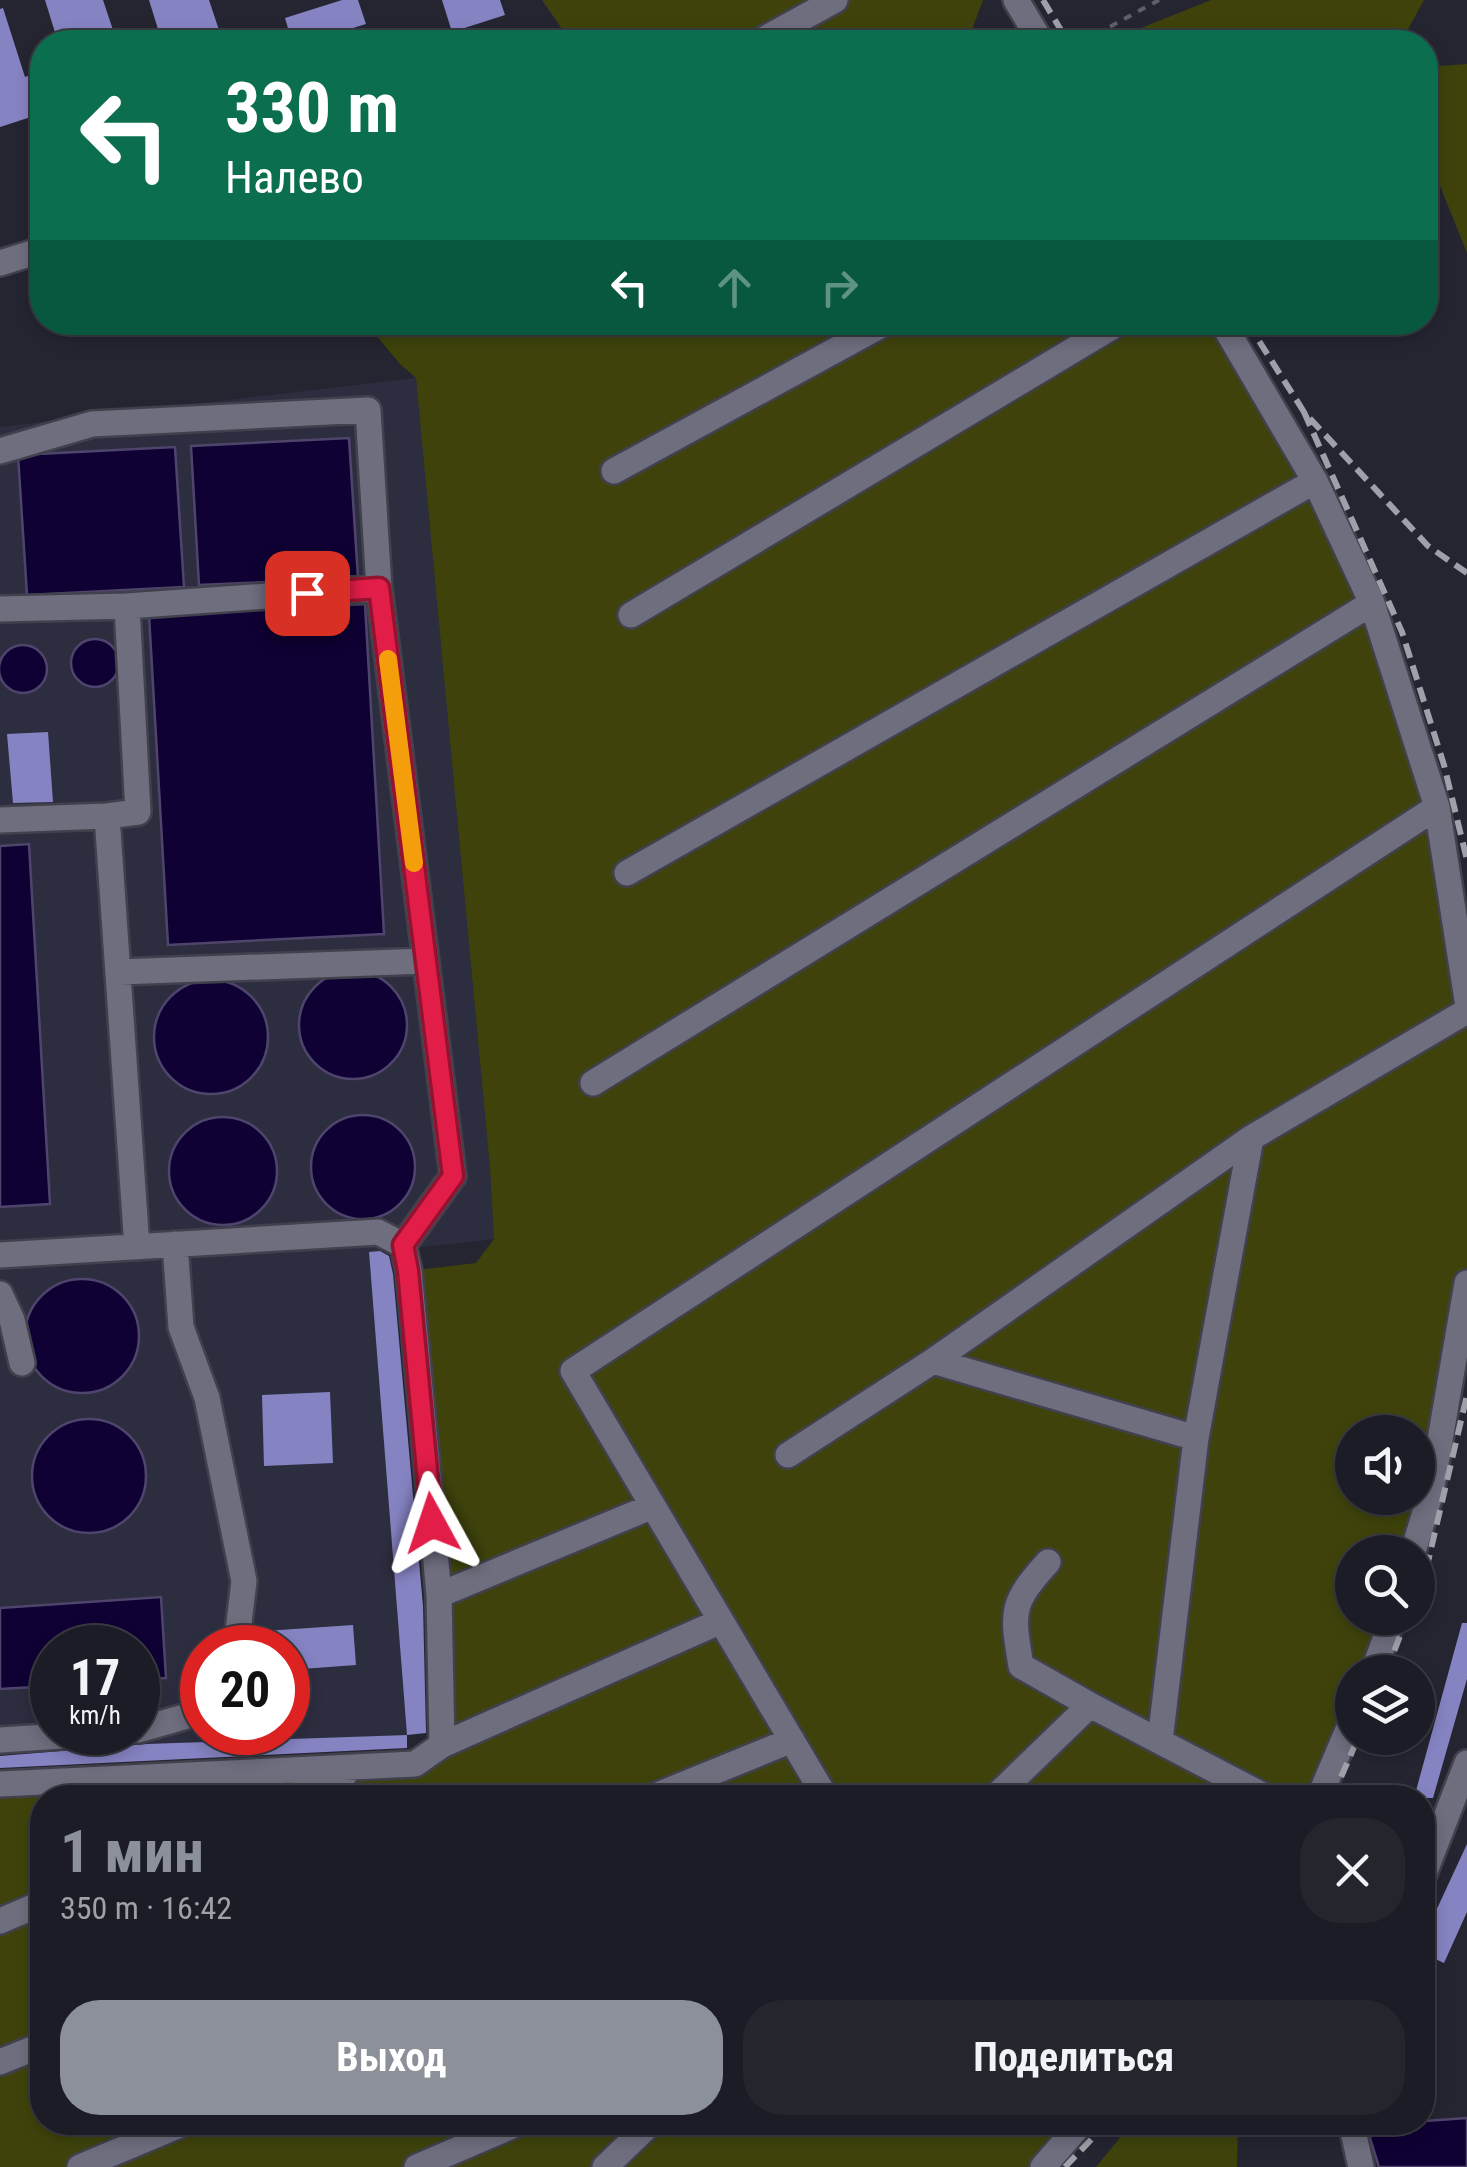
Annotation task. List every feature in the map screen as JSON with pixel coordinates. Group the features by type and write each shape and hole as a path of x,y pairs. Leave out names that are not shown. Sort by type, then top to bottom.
{"street":[{"path":"781,30 835,0"},
{"path":"1016,0 1034,30"},
{"path":"0,264 30,254"},
{"path":"614,471 864,335"},
{"path":"632,615 1098,335"},
{"path":"1230,335 1315,481 1372,603 1437,806 1467,1000"},
{"path":"0,451 92,424 368,410 379,588 453,1176 403,1245 439,1595 442,1744"},
{"path":"627,873 1315,481"},
{"path":"0,609 128,606 379,588"},
{"path":"593,1083 1372,603"},
{"path":"0,820 138,812 128,606"},
{"path":"818,1785 572,1370 1437,806"},
{"path":"107,816 137,1247"},
{"path":"118,972 426,961"},
{"path":"788,1455 933,1361 1252,1138 1467,1011"},
{"path":"1160,1741 1196,1438 1252,1138"},
{"path":"0,1256 378,1232 403,1245"},
{"path":"175,1244 181,1327 207,1398 244,1582 239,1625"},
{"path":"1418,1535 1431,1492 1467,1283"},
{"path":"0,1294 12,1320 22,1362"},
{"path":"933,1361 1196,1438"},
{"path":"439,1595 653,1506"},
{"path":"1048,1562 1022,1590 1013,1620 1021,1666 1243,1785"},
{"path":"0,1784 415,1764 442,1744 721,1621"},
{"path":"1008,1785 1090,1706"},
{"path":"0,1740 30,1738"},
{"path":"682,1785 792,1740"},
{"path":"1324,1785 1337,1755"},
{"path":"1435,1845 1467,1763"},
{"path":"320,1785 359,1768"},
{"path":"0,1921 30,1908"},
{"path":"0,2062 30,2050"},
{"path":"80,2167 157,2135"},
{"path":"417,2167 492,2135"},
{"path":"605,2167 638,2135"},
{"path":"1043,2167 1071,2135"},
{"path":"1355,2135 1361,2167"}],"path":[{"path":"1104,30 1159,0"}],"shaded area":[{"path":"416,378 494,1239 369,1253 407,1735 310,1739 310,1625 180,1625 180,1743 160,1744 160,1625 30,1625 30,1749 0,1750 0,427"},
{"path":"349,438 358,578 199,585 191,446"},
{"path":"175,447 184,587 27,595 18,455"},
{"path":"365,604 384,934 168,945 149,615"},
{"path":"95,639 112,646 119,663 112,680 95,687 78,680 71,663 78,646"},
{"path":"23,645 40,652 47,669 40,686 23,693 6,686 -1,669 6,652"},
{"path":"29,844 50,1204 0,1207 0,846"},
{"path":"353,971 374,975 391,987 403,1004 407,1025 403,1046 391,1063 374,1075 353,1079 332,1075 315,1063 303,1046 299,1025 303,1004 315,987 332,975"},
{"path":"211,980 233,984 252,996 264,1015 268,1037 264,1059 252,1078 233,1090 211,1094 189,1090 170,1078 158,1059 154,1037 158,1015 170,996 189,984"},
{"path":"363,1115 383,1119 400,1130 411,1147 415,1167 411,1187 400,1204 383,1215 363,1219 343,1215 326,1204 315,1187 311,1167 315,1147 326,1130 343,1119"},
{"path":"223,1117 244,1121 261,1133 273,1150 277,1171 273,1192 261,1209 244,1221 223,1225 202,1221 185,1209 173,1192 169,1171 173,1150 185,1133 202,1121"},
{"path":"82,1279 104,1283 123,1295 135,1314 139,1336 135,1358 123,1377 104,1389 82,1393 60,1389 41,1377 29,1358 25,1336 29,1314 41,1295 60,1283"},
{"path":"89,1419 111,1424 129,1436 141,1454 146,1476 141,1498 129,1516 111,1528 89,1533 67,1528 49,1516 37,1498 32,1476 37,1454 49,1436 67,1424"},
{"path":"161,1597 166,1678 160,1678 160,1625 30,1625 30,1687 0,1689 0,1608"},
{"path":"1467,2118 1467,2167 1379,2167 1371,2135 1435,2135 1435,2120"}],"green space":[{"path":"542,0 983,0 972,30 563,30"},
{"path":"1211,0 1424,0 1408,30 1136,30"},
{"path":"1467,64 1467,253 1438,181 1438,66"},
{"path":"376,335 1229,335 1315,481 1437,807 1467,1000 1467,1283 1435,1442 1435,1415 1335,1415 1335,1515 1420,1515 1416,1535 1335,1535 1335,1635 1387,1635 1379,1655 1335,1655 1337,1755 1324,1785 30,1785 30,2135 1071,2135 1043,2167 0,2167 0,1784 359,1769 442,1744 409,1271 476,1263 494,1239 416,378"},
{"path":"1122,2135 1238,2135 1237,2167 1096,2167"}],"building":[{"path":"45,0 103,0 113,30 54,30"},
{"path":"149,0 209,0 219,30 158,30"},
{"path":"342,0 358,0 366,24 347,30 288,30 285,18"},
{"path":"442,0 500,0 505,15 451,30"},
{"path":"3,8 25,77 30,75 30,117 0,127"},
{"path":"48,732 53,802 13,803 7,734"},
{"path":"380,1251 389,1256 393,1274 423,1606 426,1733 407,1735 369,1252"},
{"path":"330,1392 333,1463 264,1466 262,1395"},
{"path":"1462,1623 1467,1623 1467,1679 1435,1791 1435,1785 1418,1785 1426,1755 1435,1755 1435,1721"},
{"path":"353,1625 356,1665 310,1668 310,1628"},
{"path":"407,1735 407,1748 310,1753 310,1738"},
{"path":"180,1743 180,1755 265,1755 0,1768 0,1756 160,1755 160,1744"},
{"path":"1467,1844 1467,1912 1444,1963 1435,1959 1435,1913"}],"railway":[{"path":"1043,0 1061,30"},
{"path":"1255,335 1304,412 1428,546 1467,573"},
{"path":"1304,412 1402,632 1444,765 1467,860"},
{"path":"1434,1535 1467,1395"},
{"path":"1393,1655 1400,1635"},
{"path":"1338,1785 1351,1755"},
{"path":"1065,2167 1096,2135"}],"slow traffic":[{"path":"388,659 414,863"}],"route":[{"path":"307,593 379,588 453,1176 403,1245 432,1523"}]}
